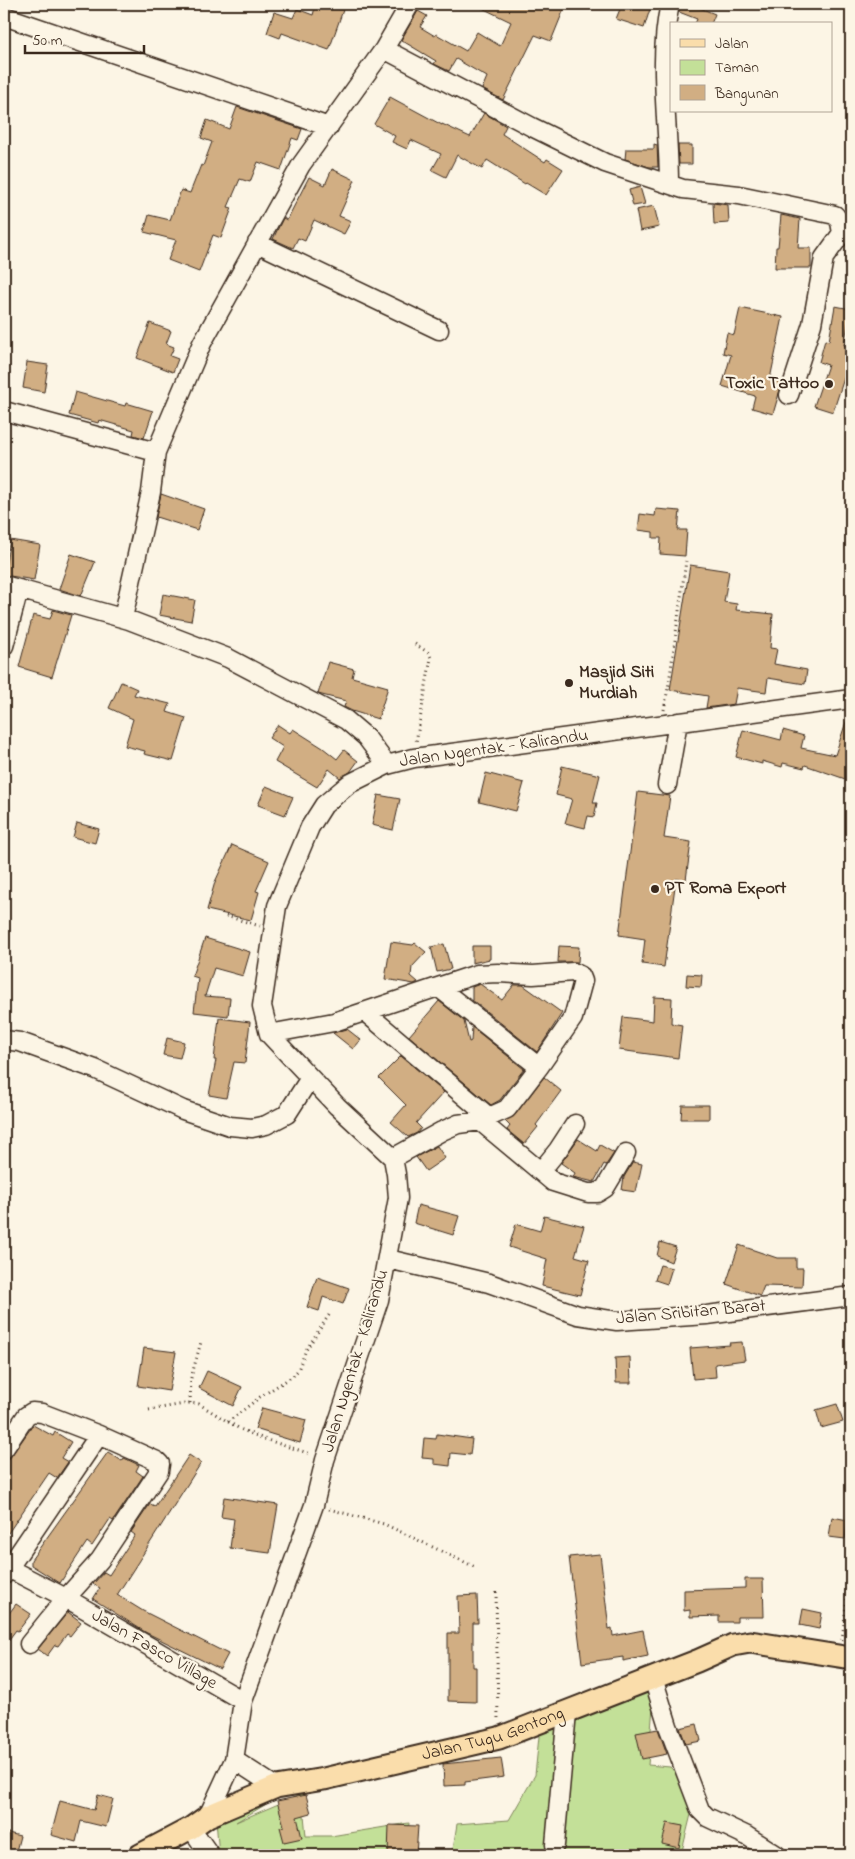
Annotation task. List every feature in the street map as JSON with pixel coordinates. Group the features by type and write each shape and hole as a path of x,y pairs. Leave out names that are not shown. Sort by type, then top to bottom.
{"main road":[{"name":"Jalan Tugu Gentong","path":"140,1855 200,1822 276,1787 324,1779 499,1738 733,1645 750,1642 845,1657"}],"street":[{"path":"122,618 151,492 156,452 202,344 301,165 384,49 410,4"},
{"path":"669,184 669,145 665,106 666,24 670,4"},
{"path":"4,16 329,127"},
{"path":"384,49 605,162 683,189 739,195 836,214 847,234 824,258 812,324 789,396"},
{"path":"257,243 439,330"},
{"path":"4,410 156,452"},
{"path":"4,646 11,587 122,618 228,658 346,720 366,737 387,765"},
{"name":"Jalan Ngentak - Kalirandu","path":"200,1822 234,1760 243,1701 314,1505 325,1460 379,1300 398,1198 393,1158 337,1106 269,1034 262,1006 268,961 275,930 277,906 310,827 324,805 349,784 387,765 414,758 851,699"},
{"path":"667,785 669,724"},
{"path":"269,1034 334,1022 477,974 498,972 533,975 573,972 581,976 583,981 573,1018 539,1067 507,1108 484,1118 458,1124 442,1131 393,1158"},
{"path":"438,987 539,1067"},
{"path":"365,1012 553,1182 588,1193 597,1193 610,1182 626,1154"},
{"path":"4,1040 20,1042 95,1069 183,1110 230,1126 252,1128 266,1125 287,1114 310,1078"},
{"path":"540,1170 558,1150 575,1124"},
{"name":"Jalan Sribitan Barat","path":"388,1259 489,1283 578,1315 617,1321 707,1315 851,1296"},
{"path":"4,1449 26,1416 32,1412 42,1413 99,1435 160,1464 159,1471 100,1560 28,1644"},
{"name":"Jalan Fasco Village","path":"99,1435 5,1570 66,1598 243,1701"},
{"path":"653,1678 668,1726 700,1810 707,1817 747,1836 777,1855"},
{"path":"556,1845 567,1712"},
{"path":"234,1760 276,1787"},
{"path":"200,1822 210,1855"}],"path":[{"path":"669,724 669,683 686,561"},
{"path":"414,644 430,653 431,658 414,758"},
{"path":"226,916 275,930"},
{"path":"228,1422 260,1397 293,1376 298,1370 306,1350 331,1312"},
{"path":"190,1403 191,1378 201,1342"},
{"path":"149,1410 190,1403 204,1405 240,1430 305,1451 325,1460"},
{"path":"314,1505 384,1524 477,1568"},
{"path":"845,1657 851,1564"},
{"path":"496,1592 499,1738"},
{"path":"706,1851 722,1852 733,1850 747,1836"}],"green space":[{"path":"655,1683 648,1765 670,1767 696,1794 681,1855 452,1855 457,1824 509,1820 535,1775 540,1727"},
{"path":"285,1793 236,1822 302,1794 306,1836 331,1836 409,1823 406,1855 219,1855 216,1820"}],"building":[{"path":"316,4 323,4 343,10 329,50 282,33 280,38 267,33 274,12 293,18 297,9 313,15"},
{"path":"474,4 566,4 551,41 535,35 503,100 482,89 487,77 456,59 449,71 434,64 436,61 401,40 418,11 427,16 420,27 466,51 477,32 500,46 511,22"},
{"path":"622,4 644,4 651,6 644,28 616,19"},
{"path":"680,4 702,4 700,8 715,14 712,22 696,22 697,19 679,12"},
{"path":"390,97 442,125 470,137 484,113 506,126 502,134 545,162 547,159 563,169 546,195 487,160 482,169 457,155 446,177 432,170 441,154 411,140 407,149 392,142 395,136 374,124"},
{"path":"237,107 302,129 298,140 292,138 281,170 258,162 250,182 240,179 228,207 232,208 221,238 213,235 199,272 168,260 176,240 144,232 149,215 170,220 181,190 190,193 212,142 201,138 207,120 229,129"},
{"path":"654,144 657,145 658,167 649,167 625,159 626,149 654,149"},
{"path":"678,145 692,145 692,164 679,164"},
{"path":"332,169 355,180 339,216 351,221 344,234 314,220 305,241 298,238 293,248 273,239 283,218 287,220 309,177 325,185"},
{"path":"640,187 645,204 633,206 629,190"},
{"path":"713,203 728,205 729,223 714,224"},
{"path":"654,206 659,227 640,231 636,210"},
{"path":"781,215 800,219 798,248 811,248 811,268 775,268"},
{"path":"835,306 851,309 844,345 851,347 851,370 847,369 833,412 814,406 828,365 819,362 825,340 829,341"},
{"path":"740,308 783,317 770,379 782,383 773,414 752,408 755,396 722,386 731,355 723,353 727,333 734,335"},
{"path":"150,323 171,331 166,344 174,347 170,356 178,359 173,372 137,358"},
{"path":"27,362 48,365 44,392 23,388"},
{"path":"75,392 125,406 126,403 153,411 144,438 133,435 134,430 99,420 98,423 69,415"},
{"path":"161,494 204,509 197,530 156,517"},
{"path":"656,509 680,511 678,530 687,530 685,556 660,554 661,538 653,538 653,532 638,530 640,514 655,516"},
{"path":"10,540 40,545 34,580 4,575"},
{"path":"71,554 95,562 81,596 59,589"},
{"path":"690,565 729,571 724,602 737,604 736,610 773,614 770,648 777,649 774,664 807,670 805,684 768,678 766,692 737,688 734,704 706,708 708,696 670,690"},
{"path":"163,594 195,600 191,621 159,615"},
{"path":"53,610 71,615 52,677 19,667 33,615 50,619"},
{"path":"328,662 354,669 352,677 388,687 378,719 344,707 346,701 318,694"},
{"path":"121,682 137,689 134,695 170,704 167,712 186,718 173,761 144,754 145,751 125,746 133,719 109,708"},
{"path":"849,713 851,713 851,781 805,765 804,768 783,763 782,767 762,761 762,764 736,757 743,730 781,740 783,730 804,736 801,748 835,755"},
{"path":"278,725 290,733 293,729 337,759 344,750 358,761 350,772 340,778 329,769 317,787 275,762 283,747 269,738"},
{"path":"562,766 600,775 593,803 597,803 594,817 588,816 585,828 565,823 572,799 556,795"},
{"path":"486,773 524,783 516,811 479,802"},
{"path":"266,786 293,797 285,815 258,805"},
{"name":"PT Roma Export","path":"638,792 670,796 664,838 691,842 686,880 676,879 664,967 642,964 645,939 619,935"},
{"path":"378,795 400,799 393,830 372,825"},
{"path":"77,823 99,829 95,843 73,837"},
{"path":"232,845 269,861 256,891 259,892 251,920 207,910 215,882"},
{"path":"205,938 250,952 243,976 214,968 205,996 230,998 228,1016 194,1012 198,978 192,976"},
{"path":"391,942 413,945 415,943 426,952 412,967 411,976 418,982 414,984 385,979"},
{"path":"444,944 451,969 437,972 431,947"},
{"path":"472,946 490,946 490,959 472,963"},
{"path":"559,946 579,947 578,962 558,962"},
{"path":"687,974 702,975 701,987 686,986"},
{"path":"480,984 502,1000 514,985 523,985 562,1013 537,1052 472,1000 472,987"},
{"path":"654,997 672,998 671,1023 682,1025 678,1058 619,1050 623,1017 653,1021"},
{"path":"439,1001 464,1021 469,1042 471,1041 472,1027 524,1069 500,1100 491,1105 409,1036"},
{"path":"219,1018 250,1022 245,1063 234,1062 226,1098 209,1095 216,1060 214,1060"},
{"path":"347,1029 361,1040 353,1049 333,1033"},
{"path":"167,1038 184,1042 180,1058 163,1055"},
{"path":"401,1056 444,1092 416,1123 421,1128 417,1133 408,1137 391,1122 406,1105 379,1078"},
{"path":"544,1077 561,1091 536,1125 538,1127 524,1144 507,1130 510,1126 505,1121 515,1115"},
{"path":"682,1105 709,1105 709,1119 681,1119"},
{"path":"578,1139 597,1151 600,1145 614,1153 606,1165 604,1164 594,1182 573,1177 575,1173 561,1163"},
{"path":"437,1146 445,1158 426,1171 416,1157"},
{"path":"633,1162 642,1164 636,1192 622,1190 624,1177"},
{"path":"418,1205 459,1216 453,1235 414,1223"},
{"path":"544,1216 584,1226 575,1256 589,1260 580,1295 542,1286 547,1259 509,1247 516,1224 540,1231"},
{"path":"660,1242 676,1247 671,1262 657,1256"},
{"path":"739,1245 777,1258 796,1258 796,1268 803,1268 802,1287 764,1286 760,1296 726,1284"},
{"path":"660,1265 672,1268 667,1284 655,1280"},
{"path":"317,1277 349,1288 343,1304 323,1297 319,1311 307,1307"},
{"path":"742,1342 745,1360 715,1364 716,1377 693,1379 690,1348 730,1345 729,1343"},
{"path":"144,1348 176,1352 169,1391 138,1386"},
{"path":"630,1357 631,1383 616,1383 615,1358"},
{"path":"207,1371 242,1387 233,1406 199,1388"},
{"path":"837,1404 843,1422 821,1428 816,1410"},
{"path":"262,1408 306,1420 300,1443 255,1429"},
{"path":"33,1425 53,1436 55,1432 71,1442 61,1458 68,1462 57,1478 49,1473 4,1539 4,1466"},
{"path":"437,1434 472,1439 470,1455 451,1453 450,1466 434,1464 434,1459 422,1458 424,1438 436,1439"},
{"path":"108,1452 122,1461 124,1458 139,1465 136,1471 143,1476 113,1521 110,1519 92,1546 87,1542 60,1583 31,1565 31,1560"},
{"path":"189,1455 201,1463 117,1595 143,1611 228,1654 220,1669 145,1632 93,1599 100,1588 93,1584 104,1572 109,1575 135,1535 131,1532 150,1504 155,1506"},
{"path":"224,1497 278,1505 270,1553 230,1548 234,1519 221,1517"},
{"path":"832,1517 848,1520 845,1539 829,1537"},
{"path":"600,1554 609,1629 612,1628 613,1636 643,1630 648,1656 623,1661 623,1657 582,1663 569,1557"},
{"path":"745,1579 763,1579 764,1617 737,1617 737,1622 719,1622 719,1616 690,1617 690,1610 684,1611 684,1590 745,1588"},
{"path":"477,1595 478,1623 473,1623 473,1667 476,1667 476,1702 448,1701 448,1633 459,1633 458,1596"},
{"path":"16,1604 31,1614 4,1646 4,1620"},
{"path":"803,1609 822,1613 819,1629 800,1625"},
{"path":"68,1612 81,1622 70,1636 67,1634 58,1646 55,1645 47,1656 38,1649"},
{"path":"697,1724 701,1741 686,1744 680,1728"},
{"path":"658,1729 667,1754 642,1759 636,1733"},
{"path":"501,1758 504,1777 465,1782 465,1785 444,1786 443,1764"},
{"path":"98,1795 113,1799 106,1827 81,1821 76,1842 51,1835 60,1801 94,1810"},
{"path":"306,1795 311,1813 297,1817 302,1838 284,1842 280,1827 284,1826 277,1801"},
{"path":"667,1823 683,1826 679,1848 662,1844"},
{"path":"389,1825 418,1826 416,1855 388,1855"},
{"path":"4,1832 20,1836 15,1855 4,1855"}],"place":[{"name":"Toxic Tattoo","path":"829,384"},
{"name":"Masjid Siti Murdiah","path":"569,683"},
{"name":"PT Roma Export","path":"655,889"}]}
